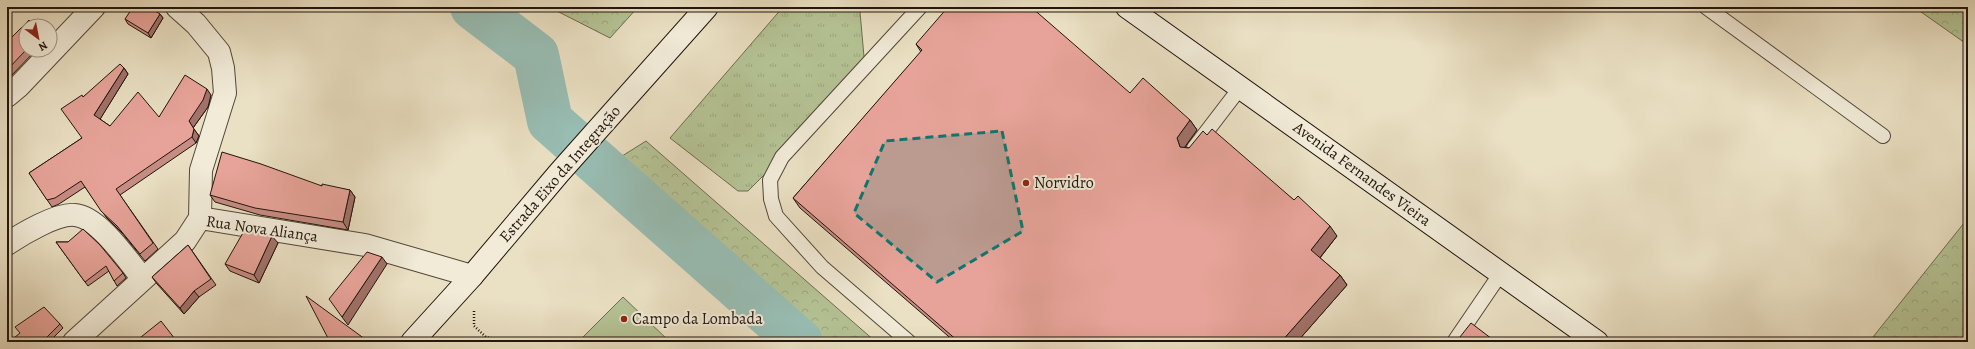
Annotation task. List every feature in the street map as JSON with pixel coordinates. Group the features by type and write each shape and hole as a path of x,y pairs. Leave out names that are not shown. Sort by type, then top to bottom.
{"main road":[{"path":"7,96 19,86 94,7"},
{"path":"177,7 196,24 218,52 222,68 224,93 201,170 200,218"},
{"name":"Estrada Eixo da Integração","path":"412,342 472,276 559,173 707,7"},
{"name":"Avenida Fernandes Vieira","path":"1127,7 1597,342"},
{"path":"7,244 50,220 74,214 86,218 105,233 143,279"},
{"name":"Rua Nova Aliança","path":"74,342 185,240 200,218 365,244 472,276"}],"lane":[{"path":"909,342 822,267 776,216 771,200 770,180 782,157 920,7"},
{"path":"1706,7 1884,136"},
{"path":"1192,150 1240,88"},
{"path":"1454,342 1501,274"}],"path":[{"path":"472,276 474,326 486,337 510,342"}],"highlighted area":[{"path":"1002,131 1023,231 937,282 854,213 885,141"}],"green space":[{"path":"549,7 638,7 610,38"},
{"path":"783,7 866,7 860,12 865,68 782,157 748,191 738,191 670,138"},
{"path":"1914,7 1968,7 1968,45"},
{"path":"646,141 876,342 800,342 603,168"},
{"path":"1968,218 1968,342 1869,342"},
{"name":"Campo da Lombada","path":"623,297 670,342 578,342"}],"building":[{"path":"133,7 149,7 160,14 148,33 125,19"},
{"name":"Norvidro","path":"948,7 1031,7 1130,93 1143,78 1190,120 1177,138 1180,147 1189,148 1203,131 1207,135 1212,129 1294,200 1298,196 1330,226 1311,250 1340,275 1281,342 959,342 793,198 922,50 916,44"},
{"path":"18,31 18,58 7,70 7,34 10,39"},
{"path":"120,64 124,68 94,115 110,126 138,92 159,117 185,75 207,89 203,100 189,121 194,129 192,137 116,189 153,243 140,254 117,226 101,211 81,181 55,198 47,200 29,173 82,138 61,109 82,95 83,97"},
{"path":"222,152 322,186 322,184 350,190 343,222 255,208 210,195"},
{"path":"83,229 100,245 123,273 114,281 106,266 85,282 56,242 68,242"},
{"path":"244,231 272,236 254,275 225,264"},
{"path":"188,245 211,279 194,291 180,308 152,277"},
{"path":"367,252 382,257 342,317 329,299"},
{"path":"306,296 369,342 330,342"},
{"path":"44,307 60,324 44,340 45,342 9,342 20,333 15,327"},
{"path":"161,321 175,339 171,342 136,341"},
{"path":"1471,323 1496,342 1456,342"}],"waterway":[{"path":"473,7 536,55 550,121 800,342"}],"place":[{"name":"Norvidro","path":"1026,183"},
{"name":"Campo da Lombada","path":"624,319"}]}
